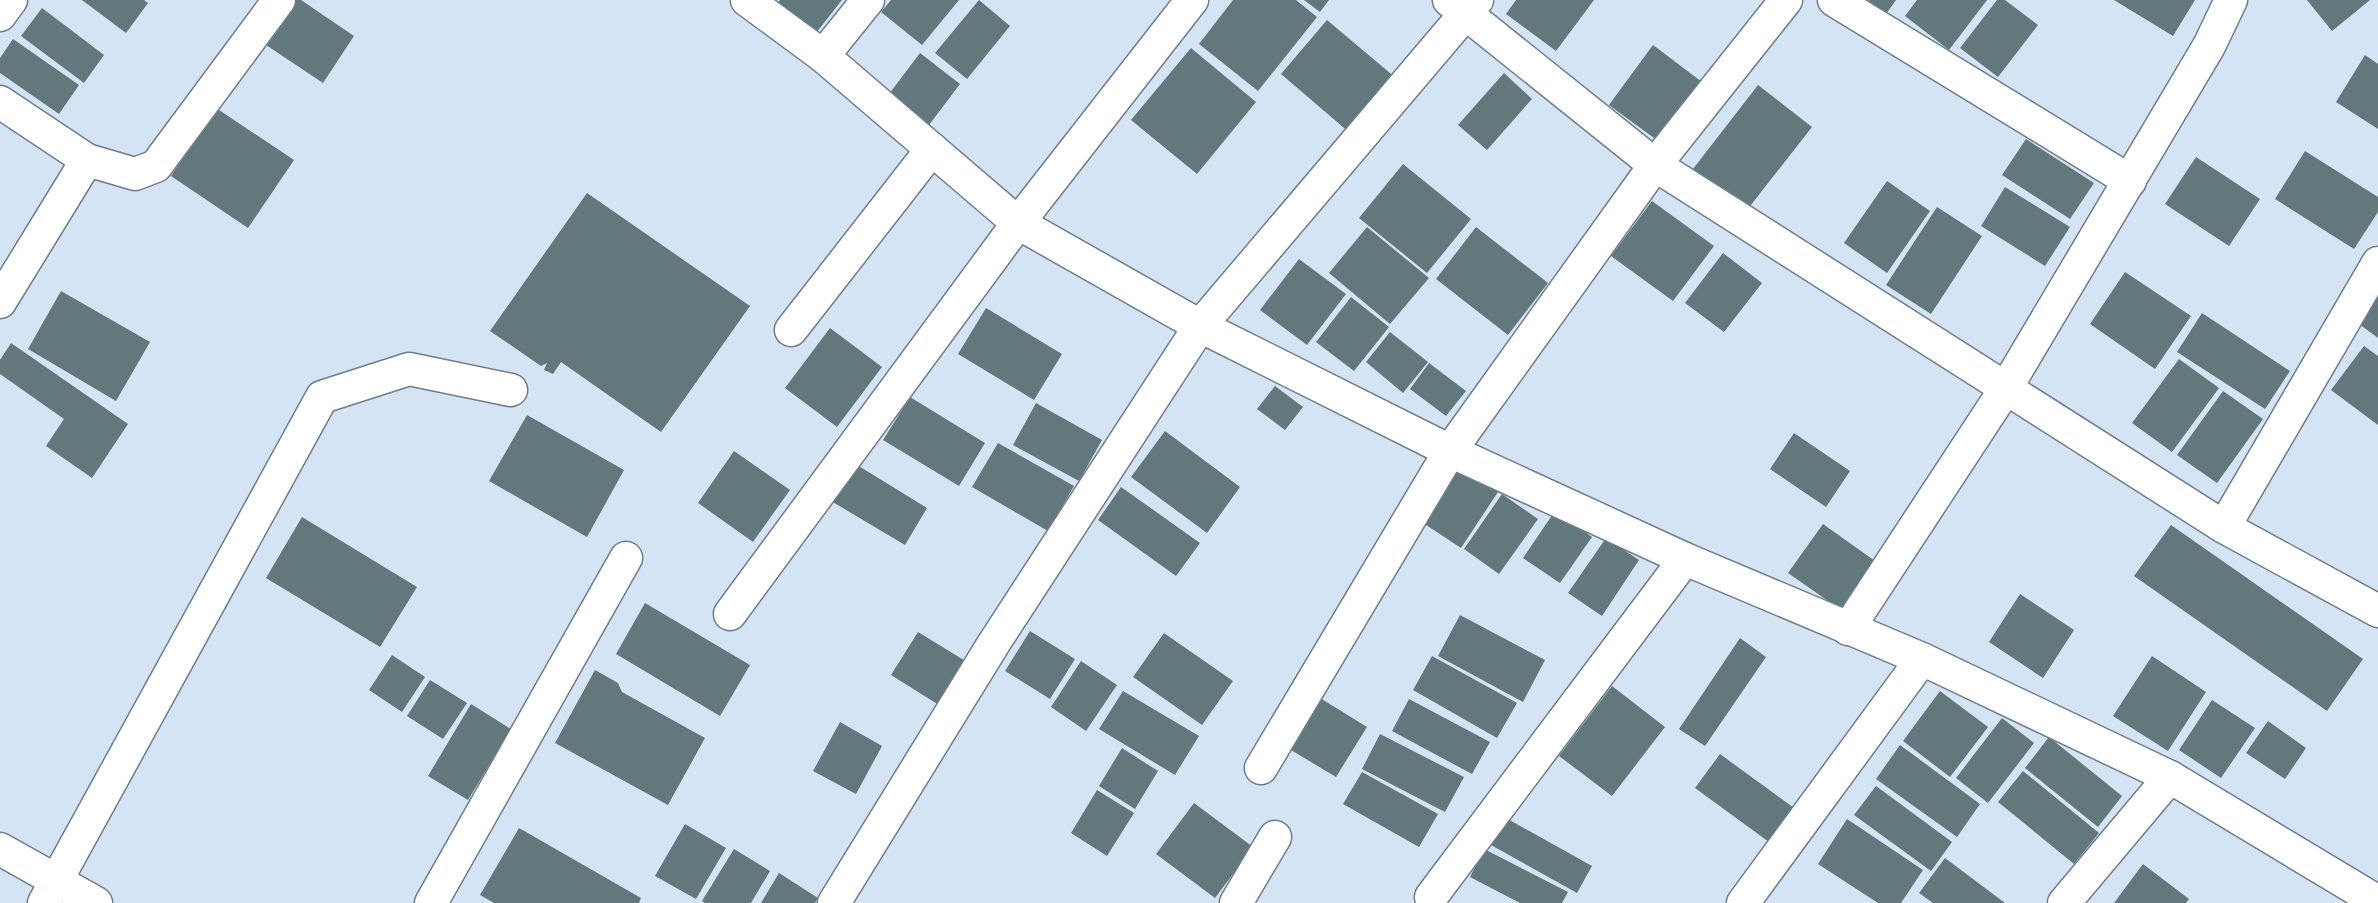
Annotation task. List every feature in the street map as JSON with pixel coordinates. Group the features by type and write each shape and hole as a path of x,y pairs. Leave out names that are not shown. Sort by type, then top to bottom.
{"street":[{"path":"0,15 11,0"},
{"path":"0,102 87,160 135,174 156,166 279,0"},
{"path":"747,0 823,56 1018,223 1200,326 1450,451 1685,559 1922,659 2169,777 2378,902"},
{"path":"823,56 868,0"},
{"path":"730,614 1018,223 1192,0"},
{"path":"1261,768 1450,451 1655,165 1786,0"},
{"path":"1834,0 2130,181"},
{"path":"1848,629 2006,388 2209,46 2231,0"},
{"path":"834,903 994,643 1200,326 1464,4 1655,165 2224,527 2378,611"},
{"path":"791,330 932,149"},
{"path":"0,302 87,160"},
{"path":"2224,527 2378,263"},
{"path":"50,892 323,397 409,369 511,390"},
{"path":"431,903 626,558"},
{"path":"1431,897 1685,559"},
{"path":"1743,903 1922,659"},
{"path":"2064,903 2169,777"},
{"path":"1236,903 1275,837"},
{"path":"0,849 50,892 96,903"}],"building":[{"path":"82,0 144,0 148,3 126,33"},
{"path":"284,0 301,0 354,36 323,83 257,39"},
{"path":"780,0 842,0 816,33 777,4"},
{"path":"891,0 959,0 922,45 881,12"},
{"path":"979,0 1010,26 967,79 935,53"},
{"path":"1233,0 1296,0 1317,17 1258,91 1199,44"},
{"path":"1304,0 1329,0 1320,12"},
{"path":"1516,0 1594,0 1556,51 1506,14"},
{"path":"1868,0 1896,0 1886,14"},
{"path":"1917,0 1987,0 1949,50 1905,16"},
{"path":"1997,0 2005,0 2038,25 1998,77 1960,48"},
{"path":"2114,0 2195,0 2173,36"},
{"path":"2307,0 2370,0 2332,31"},
{"path":"42,8 104,55 84,83 21,36"},
{"path":"1327,20 1403,84 1357,139 1281,74"},
{"path":"13,39 79,85 59,114 0,73 0,58"},
{"path":"1653,45 1702,82 1658,141 1609,105"},
{"path":"1191,48 1256,102 1197,174 1131,120"},
{"path":"920,53 960,84 926,129 886,98"},
{"path":"2365,55 2378,64 2378,129 2336,102"},
{"path":"1504,73 1532,99 1487,150 1458,125"},
{"path":"1758,85 1812,127 1747,210 1693,169"},
{"path":"216,108 294,160 248,228 171,176"},
{"path":"2026,139 2094,183 2070,219 2002,175"},
{"path":"2305,151 2378,197 2378,212 2354,249 2275,199"},
{"path":"2196,157 2260,199 2229,246 2165,204"},
{"path":"1403,164 1471,219 1427,273 1359,218"},
{"path":"1887,181 1930,211 1887,273 1844,243"},
{"path":"2005,187 2070,227 2045,266 1981,226"},
{"path":"587,193 750,306 661,432 561,362 553,374 544,370 547,363 541,366 490,331"},
{"path":"1652,201 1714,246 1673,301 1611,256"},
{"path":"1937,207 1982,236 1931,314 1886,285"},
{"path":"1367,227 1429,278 1390,324 1329,273"},
{"path":"1476,227 1548,283 1508,335 1436,279"},
{"path":"1723,253 1762,283 1724,332 1685,303"},
{"path":"1299,259 1346,294 1307,345 1260,310"},
{"path":"2125,272 2191,316 2155,369 2090,324"},
{"path":"2378,288 2378,338 2355,321"},
{"path":"61,291 150,342 116,401 28,349"},
{"path":"1351,297 1389,327 1354,371 1316,342"},
{"path":"986,308 1062,354 1034,400 958,354"},
{"path":"2202,313 2290,371 2265,409 2177,352"},
{"path":"830,328 882,367 837,427 785,388"},
{"path":"1390,332 1428,362 1403,393 1366,362"},
{"path":"11,343 128,424 92,478 46,446 64,419 0,374 0,360"},
{"path":"2364,346 2378,356 2378,425 2331,390"},
{"path":"2179,359 2219,388 2172,452 2132,423"},
{"path":"1429,363 1466,391 1446,416 1410,389"},
{"path":"1275,386 1303,407 1285,430 1257,409"},
{"path":"2223,391 2263,419 2217,483 2177,455"},
{"path":"910,397 985,443 959,486 883,440"},
{"path":"1036,403 1102,440 1079,481 1013,445"},
{"path":"527,415 624,470 587,537 489,481"},
{"path":"1165,431 1240,487 1207,533 1131,477"},
{"path":"1794,433 1850,471 1826,507 1770,469"},
{"path":"998,443 1074,486 1048,531 972,487"},
{"path":"734,451 790,490 753,542 698,503"},
{"path":"849,460 927,508 905,545 826,498"},
{"path":"1452,461 1498,492 1461,548 1414,517"},
{"path":"1121,487 1200,543 1176,576 1098,520"},
{"path":"1502,494 1538,519 1499,574 1464,549"},
{"path":"1555,511 1592,537 1560,583 1523,558"},
{"path":"302,517 417,587 380,647 266,578"},
{"path":"1823,524 1875,561 1841,610 1788,573"},
{"path":"2171,525 2363,659 2327,711 2134,576"},
{"path":"1606,538 1639,560 1602,616 1568,593"},
{"path":"2020,594 2074,630 2043,678 1989,642"},
{"path":"645,603 750,665 720,716 616,654"},
{"path":"1460,615 1545,660 1523,702 1438,656"},
{"path":"1030,631 1075,659 1050,699 1005,671"},
{"path":"918,632 967,662 939,705 891,675"},
{"path":"1164,633 1233,681 1202,725 1133,677"},
{"path":"1740,638 1766,657 1705,746 1679,729"},
{"path":"392,655 425,677 402,712 369,690"},
{"path":"1432,656 1517,703 1497,738 1413,690"},
{"path":"2152,656 2206,692 2168,751 2113,716"},
{"path":"1081,661 1117,685 1086,731 1051,707"},
{"path":"595,670 618,683 622,692 705,738 668,805 555,743"},
{"path":"430,680 467,703 443,739 407,716"},
{"path":"1612,686 1665,727 1612,796 1559,756"},
{"path":"1123,691 1199,736 1175,775 1099,729"},
{"path":"1940,691 1988,727 1950,777 1903,741"},
{"path":"1312,693 1367,727 1336,777 1281,744"},
{"path":"1409,699 1490,742 1472,774 1392,731"},
{"path":"2212,700 2255,728 2221,778 2179,750"},
{"path":"471,704 511,729 468,800 428,776"},
{"path":"2002,718 2034,743 1988,803 1956,778"},
{"path":"2268,721 2306,748 2285,779 2246,753"},
{"path":"840,722 882,746 856,794 813,771"},
{"path":"1380,734 1464,777 1445,812 1362,769"},
{"path":"2049,737 2122,796 2098,827 2025,768"},
{"path":"1900,745 1980,804 1957,837 1876,779"},
{"path":"1122,748 1158,771 1135,809 1099,786"},
{"path":"1720,754 1794,808 1769,842 1695,788"},
{"path":"2023,771 2099,833 2074,864 1998,802"},
{"path":"1362,772 1438,814 1419,847 1343,804"},
{"path":"1876,786 1952,842 1931,871 1854,815"},
{"path":"1097,790 1134,813 1107,856 1071,833"},
{"path":"1194,803 1253,847 1215,898 1156,854"},
{"path":"1506,818 1592,866 1577,893 1491,845"},
{"path":"1847,819 1923,870 1901,903 1878,903 1818,864"},
{"path":"685,824 726,848 696,899 655,876"},
{"path":"519,828 641,898 639,903 494,903 480,895"},
{"path":"734,849 770,871 751,903 705,903 702,901"},
{"path":"1484,849 1568,892 1562,903 1520,903 1470,877"},
{"path":"1945,858 2005,903 1933,903 1919,893"},
{"path":"2143,864 2189,899 2186,903 2114,903"},
{"path":"779,873 818,898 815,903 761,903"}]}
